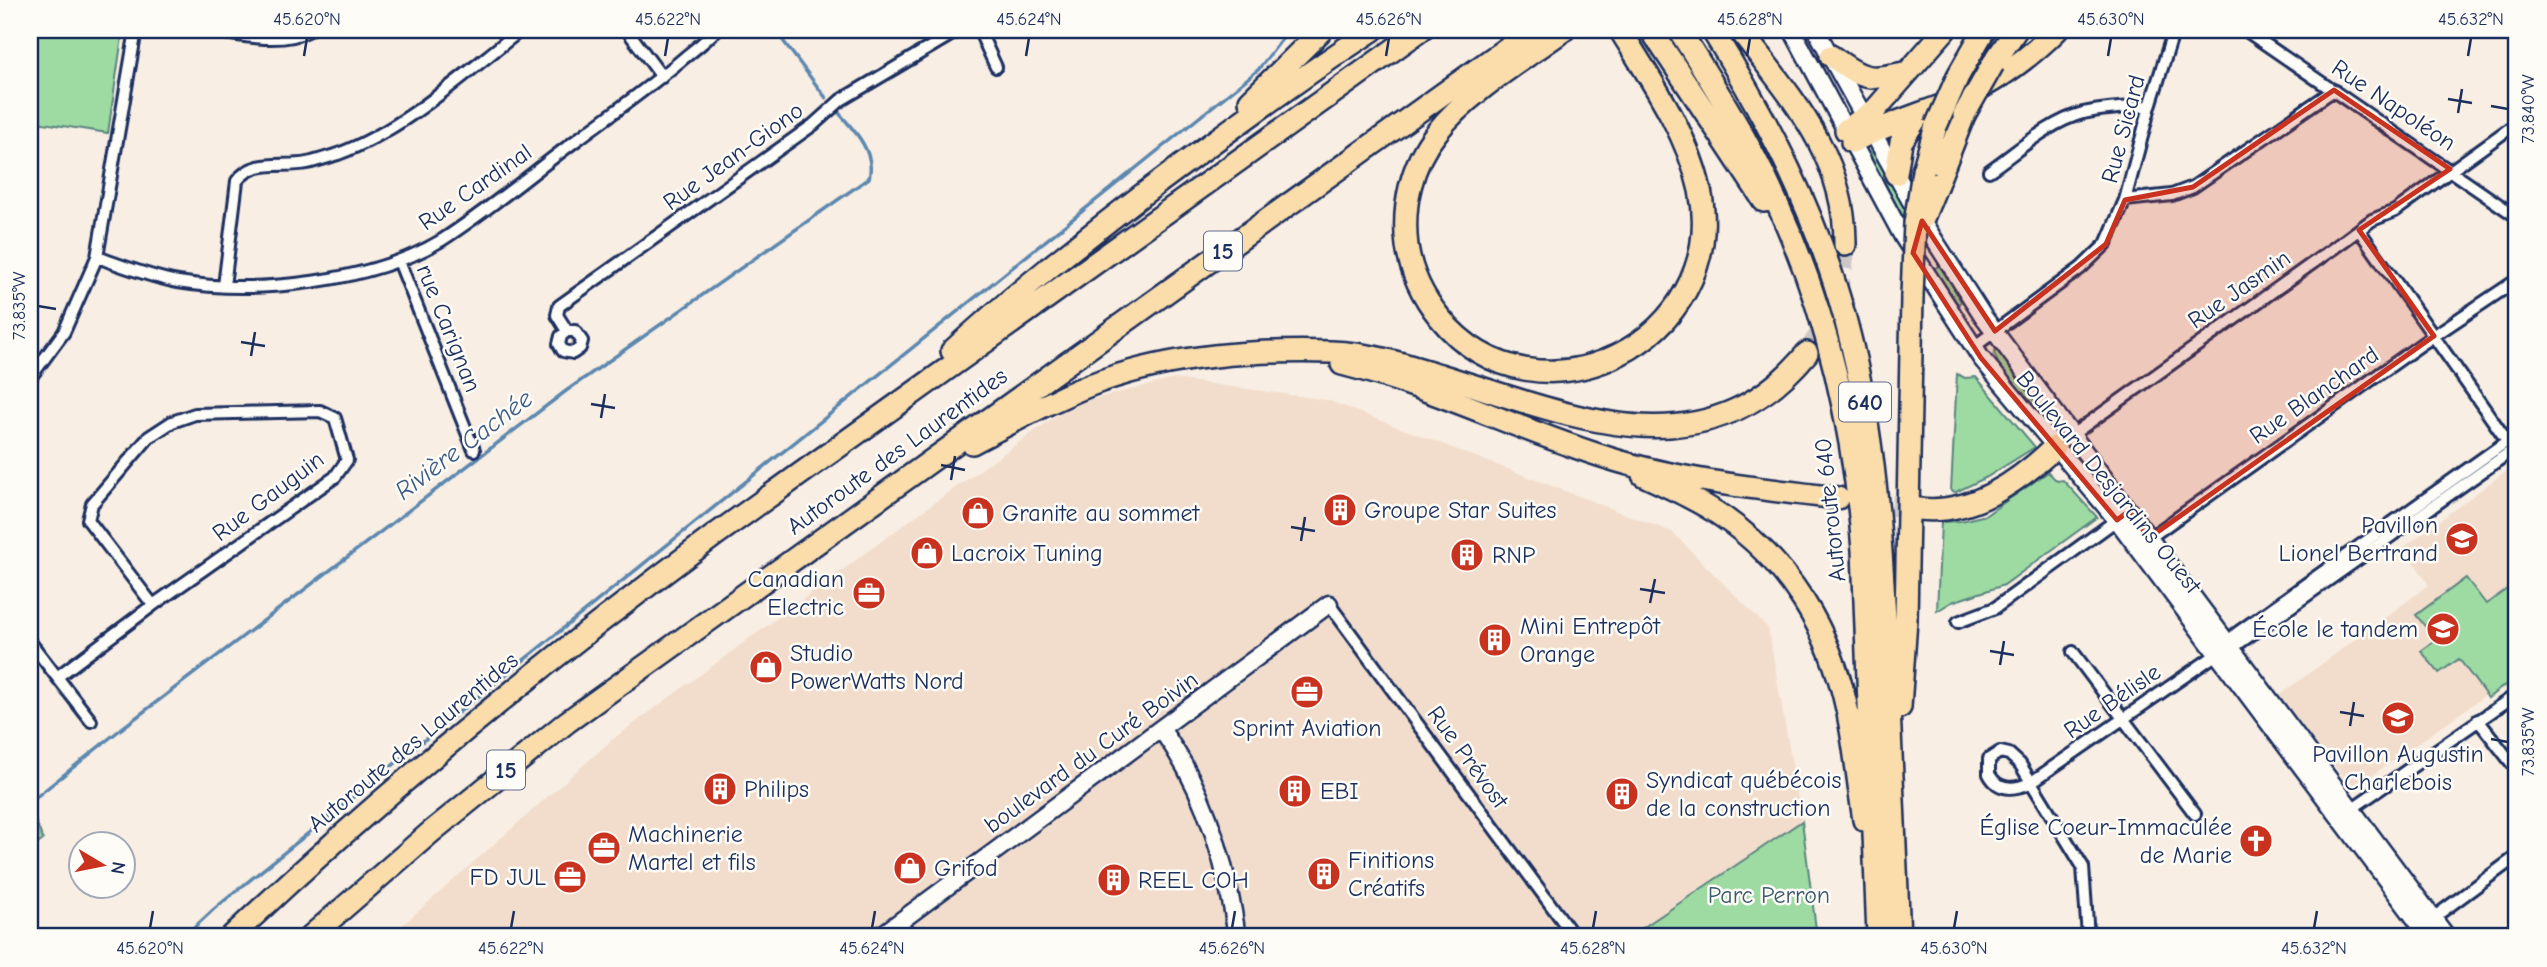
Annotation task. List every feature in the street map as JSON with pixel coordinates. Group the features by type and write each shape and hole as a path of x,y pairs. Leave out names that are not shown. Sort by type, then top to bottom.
{"highway":[{"path":"1196,154 1322,30"},
{"path":"882,415 1000,307 1196,154 1373,30"},
{"name":"Autoroute des Laurentides","path":"231,937 411,775 562,651 693,551 1421,30"},
{"name":"Autoroute des Laurentides","path":"310,937 450,816 567,722 1532,30"},
{"path":"1564,30 1472,97 1443,124 1419,162 1411,182 1406,217 1408,253 1415,276 1441,320 1487,356 1509,364 1544,371 1591,366 1615,358 1646,339 1671,315 1682,298 1701,250 1703,214 1693,167 1669,112 1620,30"},
{"path":"1651,30 1799,255"},
{"name":"Autoroute 640","path":"1679,30 1757,161 1799,255 1820,316 1849,430 1860,511 1874,776 1878,937"},
{"name":"Autoroute 640","path":"1712,30 1762,114 1803,197 1830,270 1857,365 1871,440 1879,510 1899,937"},
{"path":"1740,30 1802,114 1826,154 1842,199 1845,244"},
{"path":"1869,125 1908,72 1945,30"},
{"path":"1930,178 1928,120 1958,76 1984,30"},
{"path":"1894,805 1906,620 1916,209 1930,178 1993,64 2016,30"},
{"path":"1896,174 1901,142 1962,97 2024,61 2057,30"},
{"path":"1831,56 1868,78 1908,72"},
{"path":"1849,136 1869,125 1928,120"},
{"path":"914,472 1066,396 1124,374 1170,362 1213,355 1333,352 1376,357 1594,419 1654,427 1693,424 1738,410 1777,385 1807,353"},
{"path":"1299,353 1408,383 1610,459 1699,502 1734,525 1768,554 1809,607 1830,649 1848,713 1877,905"},
{"path":"1919,509 1953,509 1980,501 2063,441"},
{"path":"1610,459 1739,486 1838,498"}],"street":[{"path":"30,378 64,332 97,257 136,30"},
{"path":"205,30 301,35 310,30"},
{"path":"224,286 237,181 244,171 256,166 307,163 368,142 395,127 521,30"},
{"path":"627,30 662,77"},
{"name":"Rue Cardinal","path":"97,257 140,273 178,282 224,286 278,286 343,277 399,261 440,241 662,77 716,30"},
{"name":"Rue Jean-Giono","path":"567,331 556,315 559,306 813,125 841,100 959,30"},
{"path":"979,30 996,67"},
{"name":"Boulevard Desjardins Ouest","path":"1792,30 1903,237 1995,376 2063,441 2123,515 2225,648 2428,927 2447,937"},
{"name":"Boulevard Desjardins Ouest","path":"1816,30 1919,216 2063,441"},
{"name":"Rue Sicard","path":"1975,346 2081,268 2105,244 2125,200 2174,30"},
{"name":"Rue Napoléon","path":"2245,30 2517,217"},
{"path":"2125,200 2172,195 2193,187 2334,90"},
{"path":"1989,171 2052,127 2081,114 2111,108 2150,106"},
{"name":"Rue Jasmin","path":"2063,441 2372,220 2396,211 2450,169 2517,123"},
{"path":"2359,230 2514,449"},
{"name":"rue Carignan","path":"399,261 474,450"},
{"name":"Rue Blanchard","path":"2143,542 2517,280"},
{"name":"Rue Gauguin","path":"57,677 153,605 335,477 347,460 335,418 320,411 195,414 172,422 149,437 92,504 88,520 153,605"},
{"name":"Rue Bélisle","path":"2088,937 2083,867 2030,783 2225,648 2232,636 2514,449 2517,434"},
{"path":"1958,622 1995,608 2123,515"},
{"name":"boulevard du Curé Boivin","path":"879,937 1329,604"},
{"name":"Rue Prévost","path":"1329,604 1573,935"},
{"path":"30,642 91,721"},
{"path":"2073,652 2196,814"},
{"path":"2345,814 2517,694"},
{"path":"2478,720 2517,770"},
{"path":"1161,729 1184,763 1210,826 1222,861 1237,937"},
{"path":"2428,927 2517,856"}],"highlighted area":[{"path":"2334,90 2450,169 2359,230 2434,336 2149,538 2129,511 2117,520 1981,358 1913,253 1922,221 1995,331 2106,244 2125,200 2193,187"}],"shaded area":[{"path":"1174,379 1327,400 1672,532 1768,628 1802,821 1629,937 389,937 613,739 1073,404"},
{"name":"École le tandem","path":"2506,471 2517,487 2517,673 2353,789 2278,696 2429,585 2404,547"}],"green space":[{"path":"30,30 123,30 108,133 30,121"},
{"path":"1871,144 1908,208 1904,225 1874,167 1869,145"},
{"path":"1942,264 1961,302 1958,304 1934,269"},
{"path":"1997,348 2034,395 2046,424 2000,368 1994,353"},
{"path":"1957,374 1965,378 1976,377 2035,447 1987,477 1956,492 1951,491"},
{"path":"2048,472 2057,481 2063,480 2097,517 2004,585 1952,602 1937,611 1941,522 1986,515"},
{"path":"2466,578 2486,604 2517,582 2517,676 2488,698 2459,659 2439,673 2421,651 2436,640 2416,615"},
{"path":"30,806 43,840 30,850"},
{"name":"Parc Perron","path":"1802,821 1817,937 1629,937"}],"waterway":[{"name":"Rivière Cachée","path":"775,30 826,98"},
{"path":"184,937 214,909 1258,70 1289,30"},
{"name":"Rivière Cachée","path":"30,802 121,729 566,391 869,178 866,150 857,134 838,112"}],"tunnel":[{"path":"1807,353 1823,328 1834,302 1845,245"},
{"path":"1861,501 1919,509"}],"place":[{"name":"Groupe Star Suites","path":"1340,510"},
{"name":"Granite au sommet","path":"978,513"},
{"name":"Pavillon Lionel Bertrand","path":"2462,539"},
{"name":"Lacroix Tuning","path":"927,553"},
{"name":"RNP","path":"1467,555"},
{"name":"Canadian Electric","path":"869,593"},
{"name":"École le tandem","path":"2443,629"},
{"name":"Mini Entrepôt Orange","path":"1495,640"},
{"name":"Studio PowerWatts Nord","path":"766,667"},
{"name":"Sprint Aviation","path":"1307,692"},
{"name":"Pavillon Augustin Charlebois","path":"2398,718"},
{"name":"Philips","path":"720,789"},
{"name":"EBI","path":"1295,791"},
{"name":"Syndicat québécois de la construction","path":"1622,794"},
{"name":"Église Coeur-Immaculée de Marie","path":"2256,841"},
{"name":"Machinerie Martel et fils","path":"604,848"},
{"name":"Grifod","path":"910,868"},
{"name":"Finitions Créatifs","path":"1324,874"},
{"name":"FD JUL","path":"570,877"},
{"name":"REEL COH","path":"1114,880"}]}
